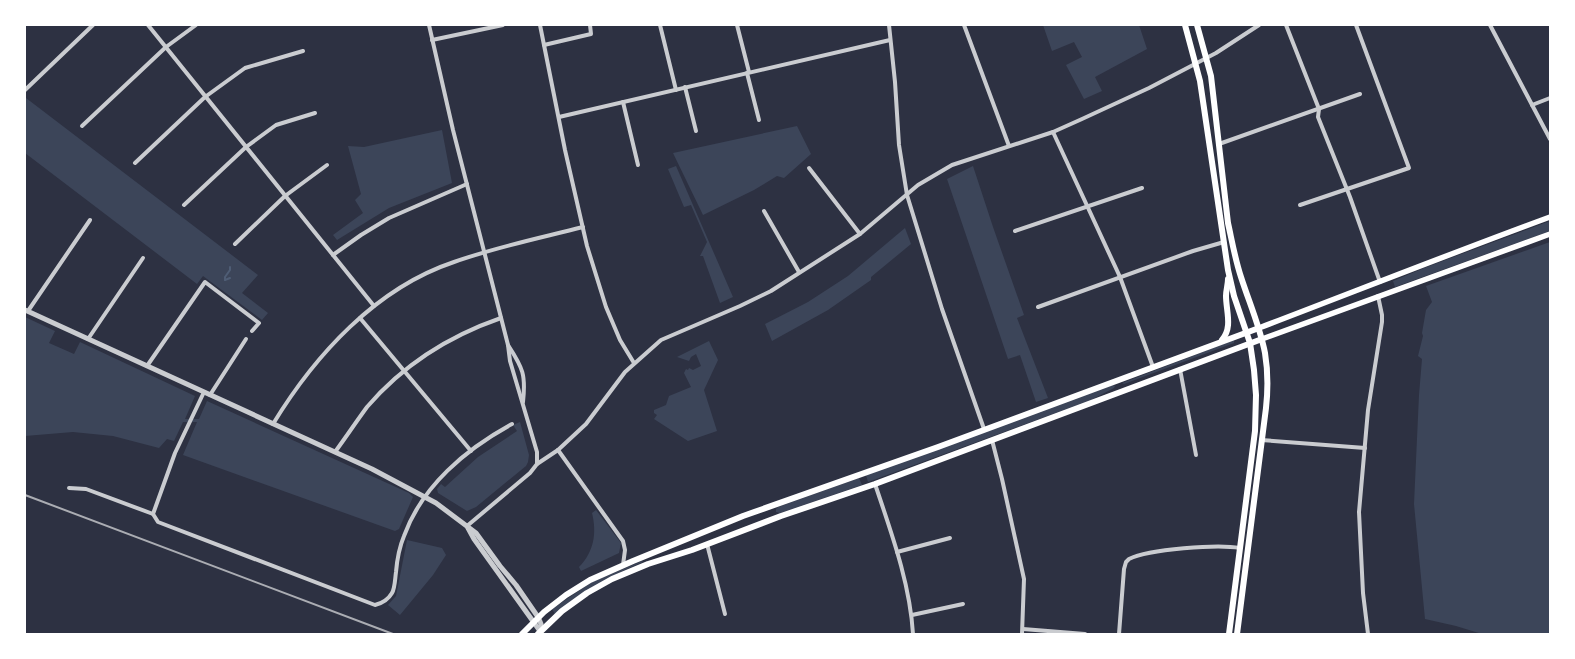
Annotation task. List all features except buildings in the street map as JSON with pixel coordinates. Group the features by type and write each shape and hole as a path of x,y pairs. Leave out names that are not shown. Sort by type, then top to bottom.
{"main road":[{"path":"1185,25 1196,63 1202,93 1229,276 1234,296 1250,343 1256,380 1256,414 1230,634"},
{"path":"1197,25 1211,76 1232,243 1241,278 1259,328 1266,361 1267,386 1237,634"},
{"path":"522,634 536,619 558,600 582,584 623,565 745,516 984,430 1259,328 1550,217"},
{"path":"539,633 569,605 601,584 661,559 875,484 1250,343 1550,234"},
{"path":"1221,341 1228,326 1226,296 1229,276"},
{"path":"1115,381 1120,388 1117,393"}],"street":[{"path":"25,90 93,25"},
{"path":"148,25 374,306"},
{"path":"82,126 166,47 196,25"},
{"path":"429,25 467,184 508,345 510,361 537,452 537,464"},
{"path":"432,40 503,25"},
{"path":"540,25 587,246 606,307 620,340 634,363"},
{"path":"544,45 591,34 590,25"},
{"path":"660,25 676,90"},
{"path":"737,25 759,120"},
{"path":"889,25 899,145 907,194 942,309 984,430"},
{"path":"964,25 1009,146"},
{"path":"467,526 530,473 537,464 558,450 591,419 625,372 661,340 752,300 771,290 860,234 927,179 952,165 1053,132 1148,88 1220,52 1259,25"},
{"path":"1286,25 1318,109 1318,117 1347,190 1380,282"},
{"path":"1300,205 1408,168 1356,25"},
{"path":"1490,25 1550,139"},
{"path":"559,117 890,40"},
{"path":"135,163 205,97 245,68 303,51"},
{"path":"685,87 696,131"},
{"path":"1219,144 1360,94"},
{"path":"1532,105 1550,98"},
{"path":"623,102 638,165"},
{"path":"184,205 246,147 276,124 315,113"},
{"path":"1053,132 1120,277 1153,367"},
{"path":"235,244 285,196 327,165"},
{"path":"809,168 860,234"},
{"path":"333,255 360,235 389,218 467,184"},
{"path":"1015,231 1142,188"},
{"path":"764,211 799,272"},
{"path":"90,220 26,311 335,452 425,496 444,508 476,533 516,585 536,619 541,624 539,633"},
{"path":"273,424 286,402 310,370 339,337 374,306 401,288 426,274 453,262 484,252 583,227"},
{"path":"1038,307 1210,245 1224,242"},
{"path":"88,339 143,258"},
{"path":"147,366 205,282 259,322 252,331"},
{"path":"1368,634 1363,593 1359,512 1368,410 1382,322 1378,296"},
{"path":"360,318 471,451"},
{"path":"335,452 367,408 386,387 404,371 431,350 483,324 501,318"},
{"path":"210,395 246,339"},
{"path":"508,345 520,364 525,382 523,405"},
{"path":"1180,369 1196,455"},
{"path":"153,514 175,453 204,392"},
{"path":"69,488 86,489 153,514 158,522 375,605 383,603 393,592 403,538 418,506 425,496 449,470 471,451 512,424"},
{"path":"992,440 1024,579 1022,632 1085,634"},
{"path":"1261,440 1365,448"},
{"path":"558,450 623,541 625,550 623,565"},
{"path":"875,484 897,552 912,616 912,634"},
{"path":"897,552 950,538"},
{"path":"707,544 725,614"},
{"path":"1119,634 1124,569 1126,562 1129,559 1172,550 1227,546 1240,548"},
{"path":"912,616 963,604"}],"shaded area":[{"path":"1043,25 1139,25 1147,49 1095,77 1102,91 1084,99 1066,65 1082,57 1074,42 1052,51"},
{"path":"26,98 258,275 242,293 268,313 262,320 203,276 197,284 25,153"},
{"path":"797,126 811,154 784,178 777,176 754,190 703,215 673,153"},
{"path":"442,130 452,183 389,208 337,240 333,235 363,213 355,200 361,194 348,146 364,147"},
{"path":"676,166 733,297 720,303 703,256 700,256 707,242 691,205 684,207 668,169"},
{"path":"973,166 1024,315 1017,318 1048,398 1036,402 1020,355 1008,359 947,179"},
{"path":"1550,221 1550,231 1395,287 1393,281"},
{"path":"905,228 911,244 871,277 871,280 828,310 772,341 765,324 808,302 848,276"},
{"path":"1550,242 1550,634 1482,634 1425,619 1414,504 1422,359 1418,356 1423,336 1422,333 1426,310 1432,302 1426,286"},
{"path":"25,317 55,331 49,343 74,354 80,342 195,396 185,419 199,419 207,401 409,493 413,497 399,529 395,531 183,455 197,422 183,422 174,441 167,439 159,448 113,436 73,432 25,436"},
{"path":"1234,340 1234,343 1124,384 1122,383"},
{"path":"709,341 718,360 704,390 717,431 688,441 654,419 657,415 654,413 654,410 666,405 669,396 691,387 684,373 686,369 688,370 689,368 693,370 701,366 696,354 691,357 689,361 677,357"},
{"path":"1113,385 1115,386 1114,388 1091,400 868,482 866,475"},
{"path":"520,422 529,455 526,466 476,507 467,511 438,493 437,489 441,484 445,487 478,457 517,431 513,425"},
{"path":"859,478 862,485 780,513 776,512 778,507"},
{"path":"596,510 621,543 619,553 581,571 579,567 588,555 593,542 594,528 592,513"},
{"path":"407,540 442,548 446,555 433,575 400,615 388,605 396,596"},
{"path":"642,561 643,562 608,578 566,605 555,614 552,609 592,582"}],"waterway":[{"path":"225,280 230,267"},
{"path":"225,280 230,278"}],"railway":[{"path":"25,495 393,634"}]}
